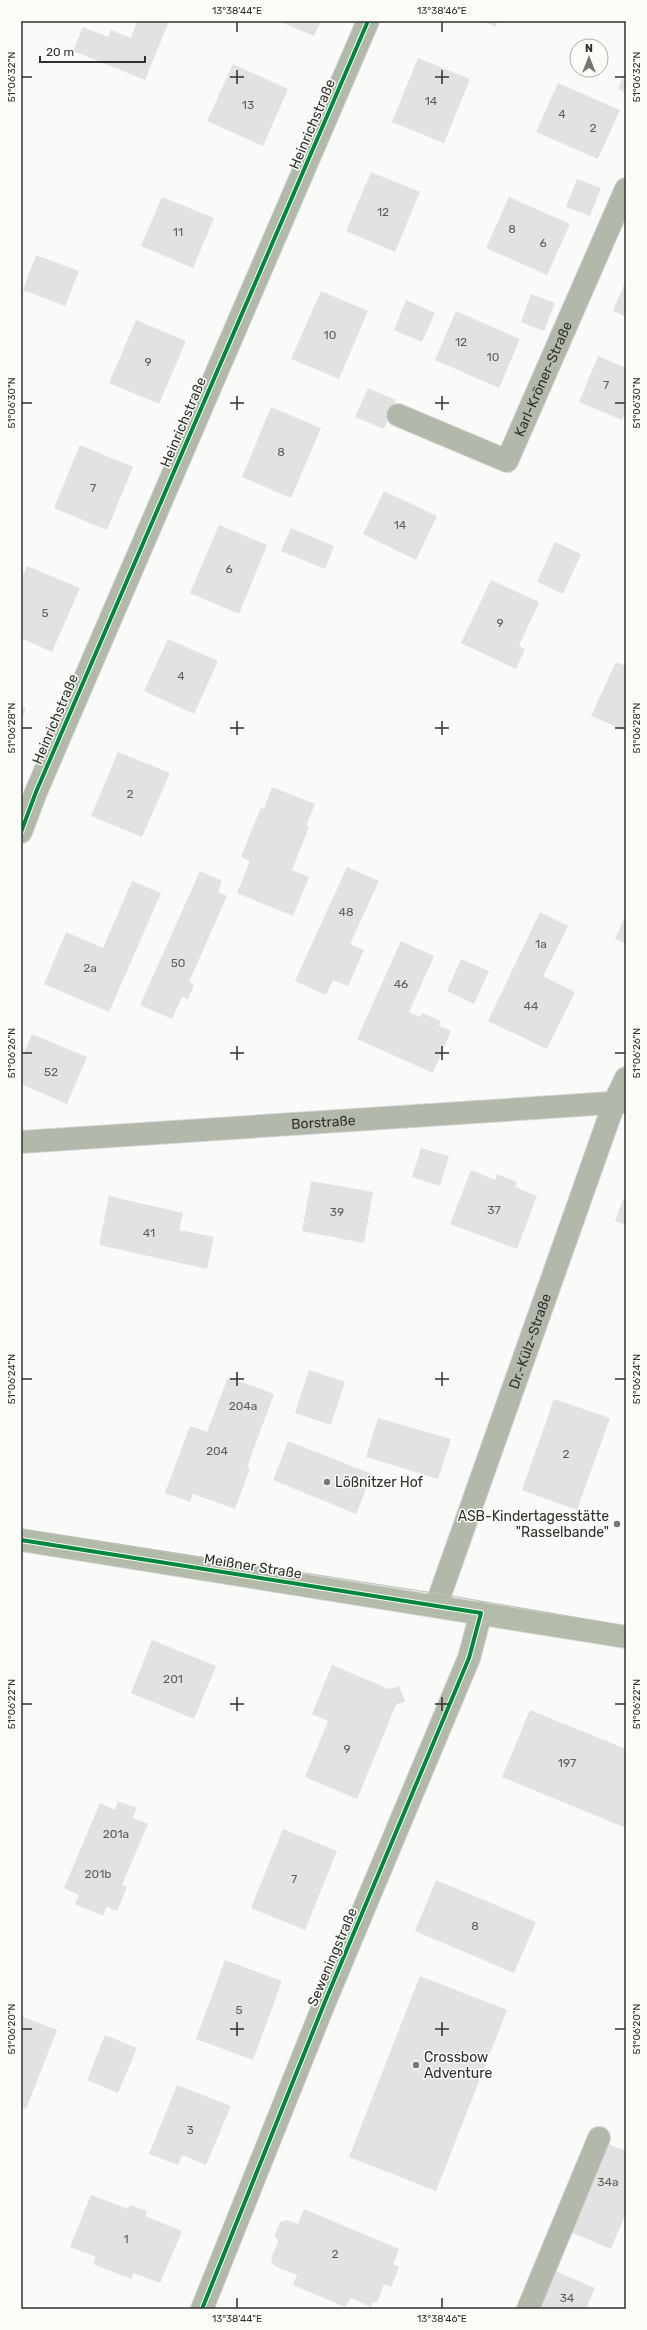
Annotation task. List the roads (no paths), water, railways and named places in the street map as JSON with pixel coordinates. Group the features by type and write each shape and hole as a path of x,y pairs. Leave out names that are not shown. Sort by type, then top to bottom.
{"main road":[{"name":"Meißner Straße","path":"21,1540 626,1637"}],"street":[{"name":"Heinrichstraße","path":"21,832 36,792 368,21"},
{"name":"Karl-Kröner-Straße","path":"398,415 507,461 626,189"},
{"name":"Dr.-Külz-Straße","path":"436,1606 621,1102 626,1078"},
{"name":"Borstraße","path":"21,1142 621,1102"},
{"name":"Seweningstraße","path":"202,2309 324,2004 469,1658 481,1613"},
{"path":"528,2309 599,2138"}],"tram line":[{"path":"21,1529 440,1594 626,1626"},
{"path":"21,1549 626,1645"}],"place":[{"name":"Lößnitzer Hof","path":"327,1482"},
{"name":"ASB-Kindertagesstätte \"Rasselbande\"","path":"617,1524"},
{"name":"Crossbow Adventure","path":"416,2065"}]}
